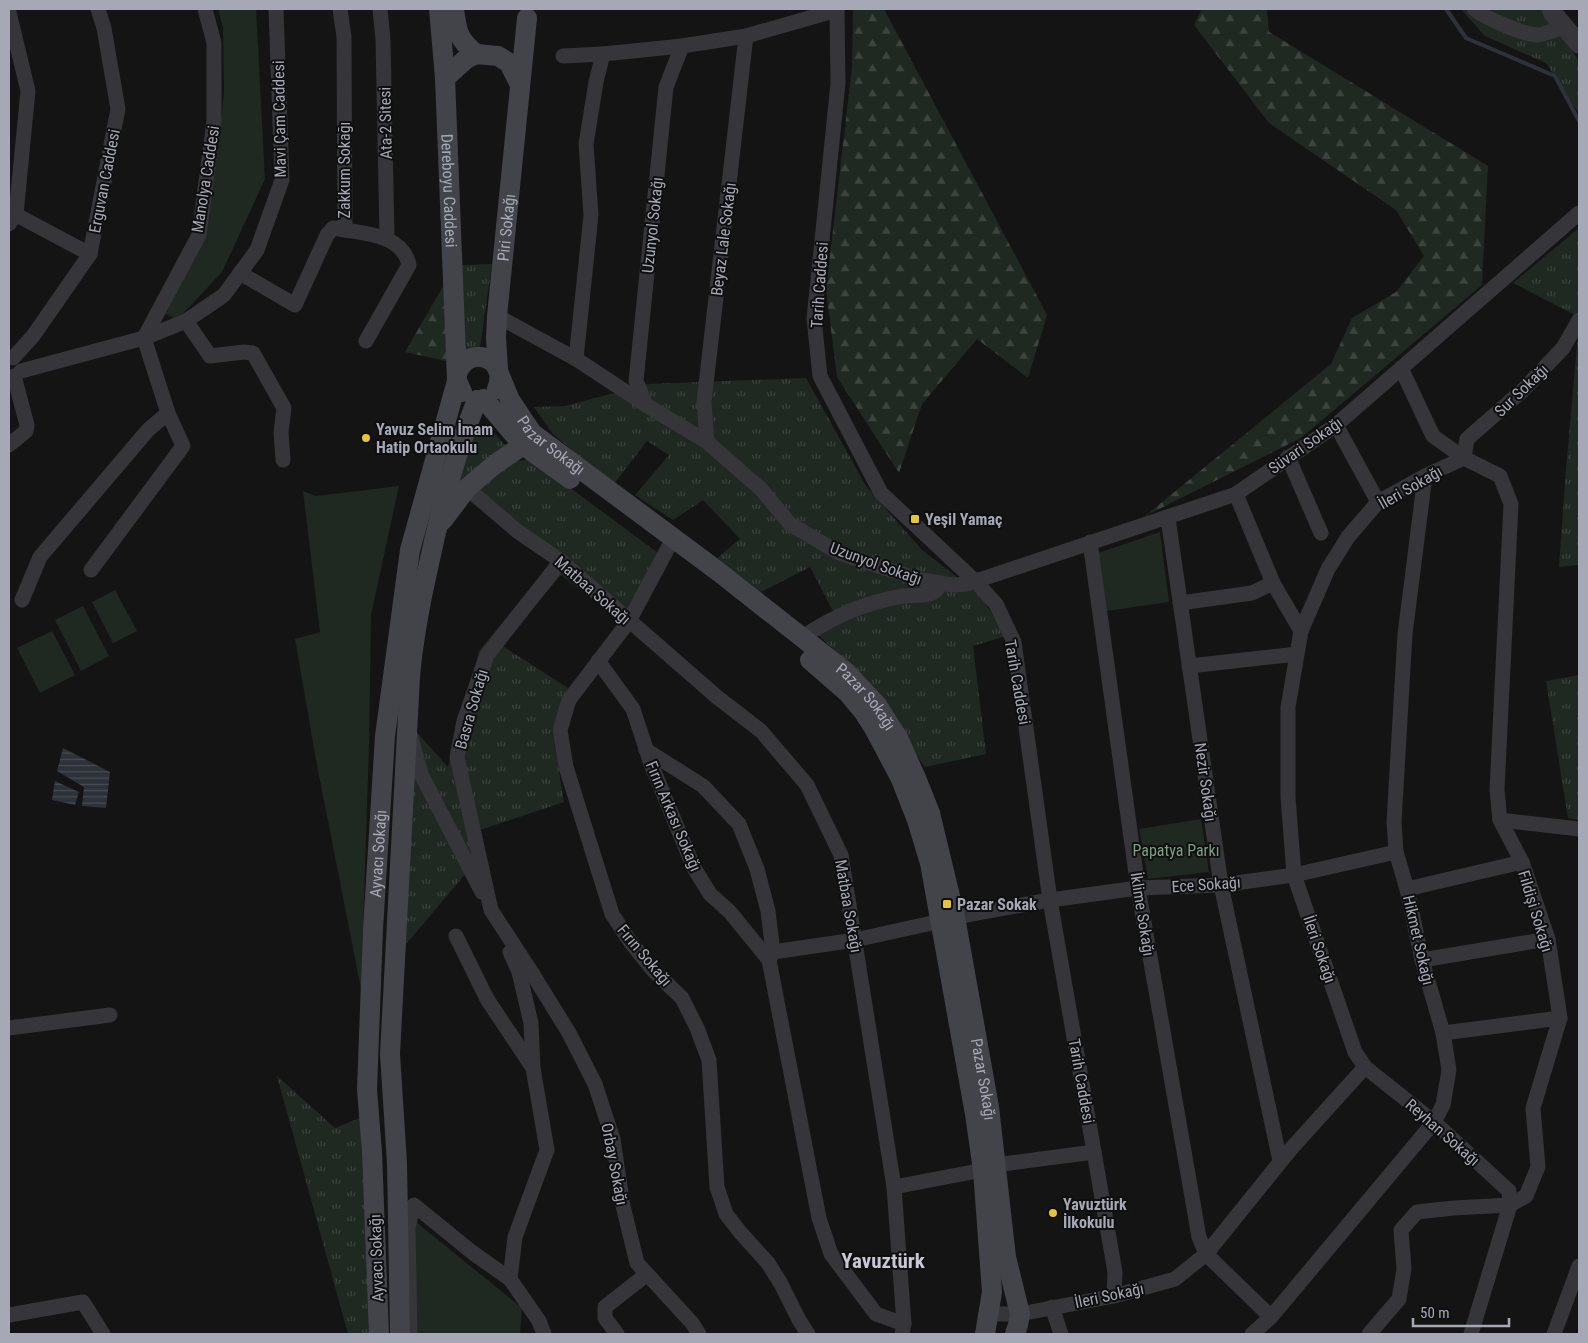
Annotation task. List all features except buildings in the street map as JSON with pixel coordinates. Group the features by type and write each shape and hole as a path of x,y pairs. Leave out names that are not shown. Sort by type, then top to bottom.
{"main road":[{"name":"Dereboyu Caddesi","path":"438,9 445,78 457,378"},
{"path":"454,9 456,26 464,44 476,54"},
{"path":"498,56 519,36 528,14"},
{"name":"Piri Sokağı","path":"499,372 496,338 497,316 528,14"},
{"path":"445,78 466,59 476,54 498,56 508,63 520,85"},
{"path":"475,356 488,359 499,372 496,390 491,396 480,399 463,394 459,388 457,378 463,362 475,356"},
{"name":"Pazar Sokağı","path":"499,372 510,400 532,433 719,572 846,672 877,705 898,738 930,813 948,919 973,1105 989,1168 1006,1257 1020,1314"},
{"name":"Ayvacı Sokağı","path":"379,1334 372,1154 367,1089 373,929 385,736 410,550 457,378"},
{"path":"400,1334 397,1163 390,1054 412,651 436,529 463,434 480,399"},
{"name":"Pazar Sokağı","path":"480,399 523,445 742,600 848,693 874,728 901,779 917,820 948,919"},
{"path":"436,529 467,488 494,465 523,445"},
{"name":"Pazar Sokağı","path":"985,1334 990,1314 992,1292 989,1168"},
{"path":"1015,1334 1020,1314"}],"street":[{"name":"Erguvan Caddesi","path":"13,370 33,336 90,254 118,109 104,28 98,9"},
{"name":"Manolya Caddesi","path":"144,338 199,235 214,121 214,43 205,9"},
{"name":"Mavi Çam Caddesi","path":"13,370 144,338 186,322 224,295 257,250 282,180 276,9"},
{"name":"Zakkum Sokağı","path":"240,273 295,305 327,235 333,228 345,230 344,37 340,9"},
{"name":"Ata-2 Sitesi","path":"380,9 383,39 387,238"},
{"path":"563,56 682,46 746,36 837,9"},
{"name":"Tarih Caddesi","path":"837,9 838,83 814,319 820,376 881,493 976,582 996,604 1014,642 1050,900 1115,1272 1114,1296"},
{"path":"1474,9 1483,16 1538,35 1564,26"},
{"path":"1551,9 1579,44"},
{"path":"9,12 28,91 11,217 90,254"},
{"name":"Beyaz Lale Sokağı","path":"706,442 704,402 746,36"},
{"name":"Uzunyol Sokağı","path":"646,405 636,382 666,87 682,46"},
{"path":"576,359 591,215 586,144 596,82 603,54"},
{"name":"Süvari Sokağı","path":"976,582 1236,494 1336,425 1579,213"},
{"path":"345,230 387,238 407,256 409,265 366,341"},
{"name":"Uzunyol Sokağı","path":"497,316 576,359 706,442 762,490 790,524 839,553 921,580 953,585 976,582"},
{"name":"Sur Sokağı","path":"1464,458 1468,439 1522,391 1563,348 1579,320"},
{"path":"186,322 210,356 244,352 253,353 284,408 281,432 283,460"},
{"path":"91,570 183,446 168,413 144,338"},
{"name":"Fildişi Sokağı","path":"1401,368 1433,436 1464,458 1500,476 1511,504 1497,782 1500,820 1522,862 1548,939 1560,1018 1533,1108 1538,1167 1526,1196 1510,1204"},
{"path":"9,445 26,431 28,425 13,370"},
{"path":"22,600 40,557 148,430 168,413"},
{"path":"1336,425 1378,502"},
{"path":"1288,457 1321,533"},
{"name":"İleri Sokağı","path":"990,1314 1020,1314 1114,1296 1175,1279 1206,1254 1280,1161 1365,1067 1356,1052 1294,875 1288,797 1288,707 1296,654 1300,631 1328,569 1348,537 1378,502 1425,476 1464,458"},
{"name":"Hikmet Sokağı","path":"1252,1334 1271,1317 1434,1122 1443,1105 1449,1070 1443,1033 1422,960 1407,889 1396,852 1394,822 1405,634 1425,476"},
{"name":"Matbaa Sokağı","path":"467,488 517,531 561,561 717,697 761,731 807,785 841,855 894,1187 903,1329"},
{"path":"1236,494 1273,583 1300,631"},
{"name":"Nezir Sokağı","path":"1168,518 1221,885 1280,1161"},
{"name":"İklime Sokağı","path":"1090,542 1138,888 1199,1236 1206,1254"},
{"name":"Fırın Sokağı","path":"668,548 629,621 569,700 560,730 566,766 612,914 629,940 653,970 682,998 697,1028 709,1060 717,1187 726,1214 768,1263 782,1284 799,1320 808,1334"},
{"name":"Basra Sokağı","path":"491,910 458,757 464,721 487,655 561,561"},
{"path":"1180,604 1252,593 1273,583"},
{"path":"803,637 829,621 855,610 890,599 933,593 939,588 940,584"},
{"path":"1189,666 1296,654"},
{"name":"Fırın Arkası Sokağı","path":"598,661 633,709 646,750 694,868 710,894 730,912 771,956"},
{"path":"407,724 421,774 491,910 519,972 530,1023 533,1068 548,1150 515,1237 510,1279"},
{"path":"646,750 703,786 740,824 760,878 768,911 771,956 819,1218 831,1254 876,1314 903,1329"},
{"path":"1500,820 1579,829"},
{"name":"Ece Sokağı","path":"771,956 1050,900 1138,888 1221,885 1294,875 1396,852"},
{"path":"1407,889 1522,862"},
{"name":"Orbay Sokağı","path":"491,910 568,1033 595,1084 613,1138 623,1206 637,1263 692,1322 699,1334"},
{"path":"456,936 487,999 533,1068"},
{"path":"1422,960 1548,939"},
{"path":"9,1028 110,1015"},
{"path":"1443,1033 1560,1018"},
{"name":"Reyhan Sokağı","path":"1365,1067 1434,1122 1509,1191 1510,1204"},
{"path":"894,1187 989,1168 1094,1152"},
{"path":"410,1334 408,1227 414,1204 473,1253 510,1279 539,1330"},
{"path":"1369,1334 1399,1299 1404,1269 1401,1230 1417,1212 1510,1204 1471,1334"},
{"path":"1206,1254 1271,1317"},
{"path":"1554,1334 1579,1266"},
{"path":"617,1334 605,1318 605,1307 647,1274"},
{"path":"9,1315 83,1302 103,1334"},
{"path":"1052,1307 1061,1334"}],"green space":[{"path":"218,9 256,9 265,179 222,272 177,320 166,314 206,223 219,143 224,92 223,28"},
{"path":"853,9 884,9 1047,315 1028,378 977,339 922,404 899,473 837,377 826,290 852,67"},
{"path":"1202,9 1267,9 1269,32 1488,166 1482,285 1301,438 1145,516 1331,364 1352,318 1396,292 1424,256 1396,210 1269,123 1194,25"},
{"path":"1461,9 1543,9 1579,61 1579,114 1546,63 1485,36"},
{"path":"1579,228 1579,317 1513,283"},
{"path":"492,264 479,354 464,353 462,265"},
{"path":"445,283 446,361 405,352"},
{"path":"1579,323 1579,565 1559,567 1566,469"},
{"path":"806,378 866,486 921,549 980,595 1006,636 973,646 986,754 925,767 863,677 814,631 834,613 810,567 761,592 717,558 740,539 703,500 673,520 635,495 669,455 647,441 613,485 553,434 534,407 565,406 648,384"},
{"path":"488,426 505,445 455,493 473,427"},
{"path":"531,459 665,558 622,621 561,575 501,645 568,688 552,729 564,802 480,830 478,859 402,949 412,727 448,767 479,651 553,561 465,498 509,462"},
{"path":"399,486 371,615 369,747 361,989 316,760 295,639 320,632 303,491 316,496"},
{"path":"1160,532 1169,602 1107,611 1098,553"},
{"path":"115,590 137,631 113,643 92,602"},
{"path":"83,606 109,656 81,671 55,620"},
{"path":"52,631 75,675 40,693 17,648"},
{"path":"1579,675 1579,820 1568,818 1546,681"},
{"name":"Papatya Parkı","path":"1201,819 1209,872 1148,879 1139,829"},
{"path":"277,1076 335,1128 360,1118 371,1334 348,1334"},
{"path":"416,1222 522,1308 520,1334 414,1334 414,1226"}],"shaded area":[{"path":"63,748 110,772 106,808 82,806 84,787 57,771"},
{"path":"55,781 79,792 75,805 52,800"}],"waterway":[{"path":"1446,9 1466,38 1555,76 1579,121"}],"place":[{"name":"Yavuz Selim İmam Hatip Ortaokulu","path":"366,438"},
{"name":"Yeşil Yamaç","path":"915,519"},
{"name":"Pazar Sokak","path":"947,904"},
{"name":"Yavuztürk İlkokulu","path":"1053,1213"}],"district":[{"name":"Yavuztürk","path":"883,1261"}]}
